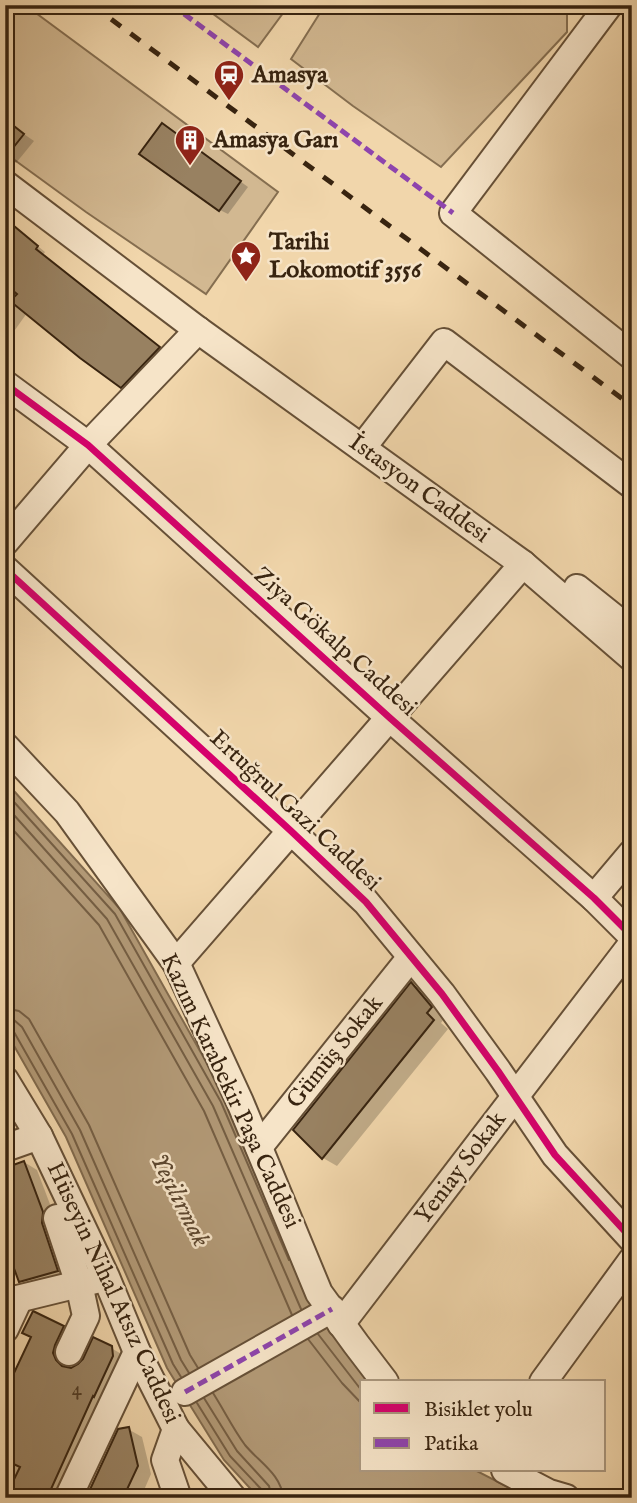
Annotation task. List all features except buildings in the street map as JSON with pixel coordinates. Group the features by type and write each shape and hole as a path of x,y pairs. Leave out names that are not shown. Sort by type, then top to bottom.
{"street":[{"path":"609,5 453,213 632,356"},
{"path":"622,5 632,14"},
{"name":"İstasyon Caddesi","path":"5,184 198,330 565,578 632,632"},
{"path":"5,542 88,445 198,330"},
{"path":"367,442 444,342 632,485"},
{"name":"Ziya Gökalp Caddesi","path":"5,384 88,445 594,898 632,936"},
{"name":"İstasyon Caddesi","path":"367,442 523,564 632,658"},
{"path":"176,963 523,564"},
{"name":"Ertuğrul Gazi Caddesi","path":"5,569 366,902 442,994 555,1156 632,1239"},
{"name":"Kazım Karabekir Paşa Caddesi","path":"5,746 67,812 176,963 240,1101 319,1293 384,1380"},
{"path":"594,898 632,853"},
{"name":"Yeniay Sokak","path":"337,1317 515,1098 632,944"},
{"name":"Gümüş Sokak","path":"259,1147 411,957"},
{"name":"Hüseyin Nihal Atsız Caddesi","path":"5,1080 39,1136 106,1277 136,1352 176,1429 233,1498"},
{"path":"5,1148 39,1136"},
{"path":"57,1218 86,1316 64,1350"},
{"path":"544,1380 632,1260"},
{"path":"5,1329 12,1301 81,1292 106,1277"},
{"path":"185,1392 337,1317"},
{"path":"68,1498 136,1352"},
{"path":"176,1429 165,1460 178,1498"},
{"path":"509,1472 549,1493 566,1498"}],"shaded area":[{"path":"5,5 25,5 278,192 206,294 5,153"},
{"path":"201,5 289,5 258,47"},
{"path":"325,5 567,5 567,32 441,167 291,59"}],"water":[{"name":"Yeşilırmak","path":"5,781 120,909 227,1099 375,1380 360,1380 360,1472 479,1472 529,1498 259,1498 224,1460 167,1368 66,1137 5,1030"}],"railway":[{"path":"92,5 632,406"}],"marked path":[{"path":"172,5 453,213"},
{"path":"185,1392 332,1309"}],"cycle path":[{"path":"5,384 88,445 594,898 632,936"},
{"path":"5,569 366,902 442,994 555,1155 632,1239"}],"place":[{"name":"Amasya","path":"229,102"},
{"name":"Amasya Garı","path":"190,167"},
{"name":"Tarihi Lokomotif 3556","path":"246,283"}]}
